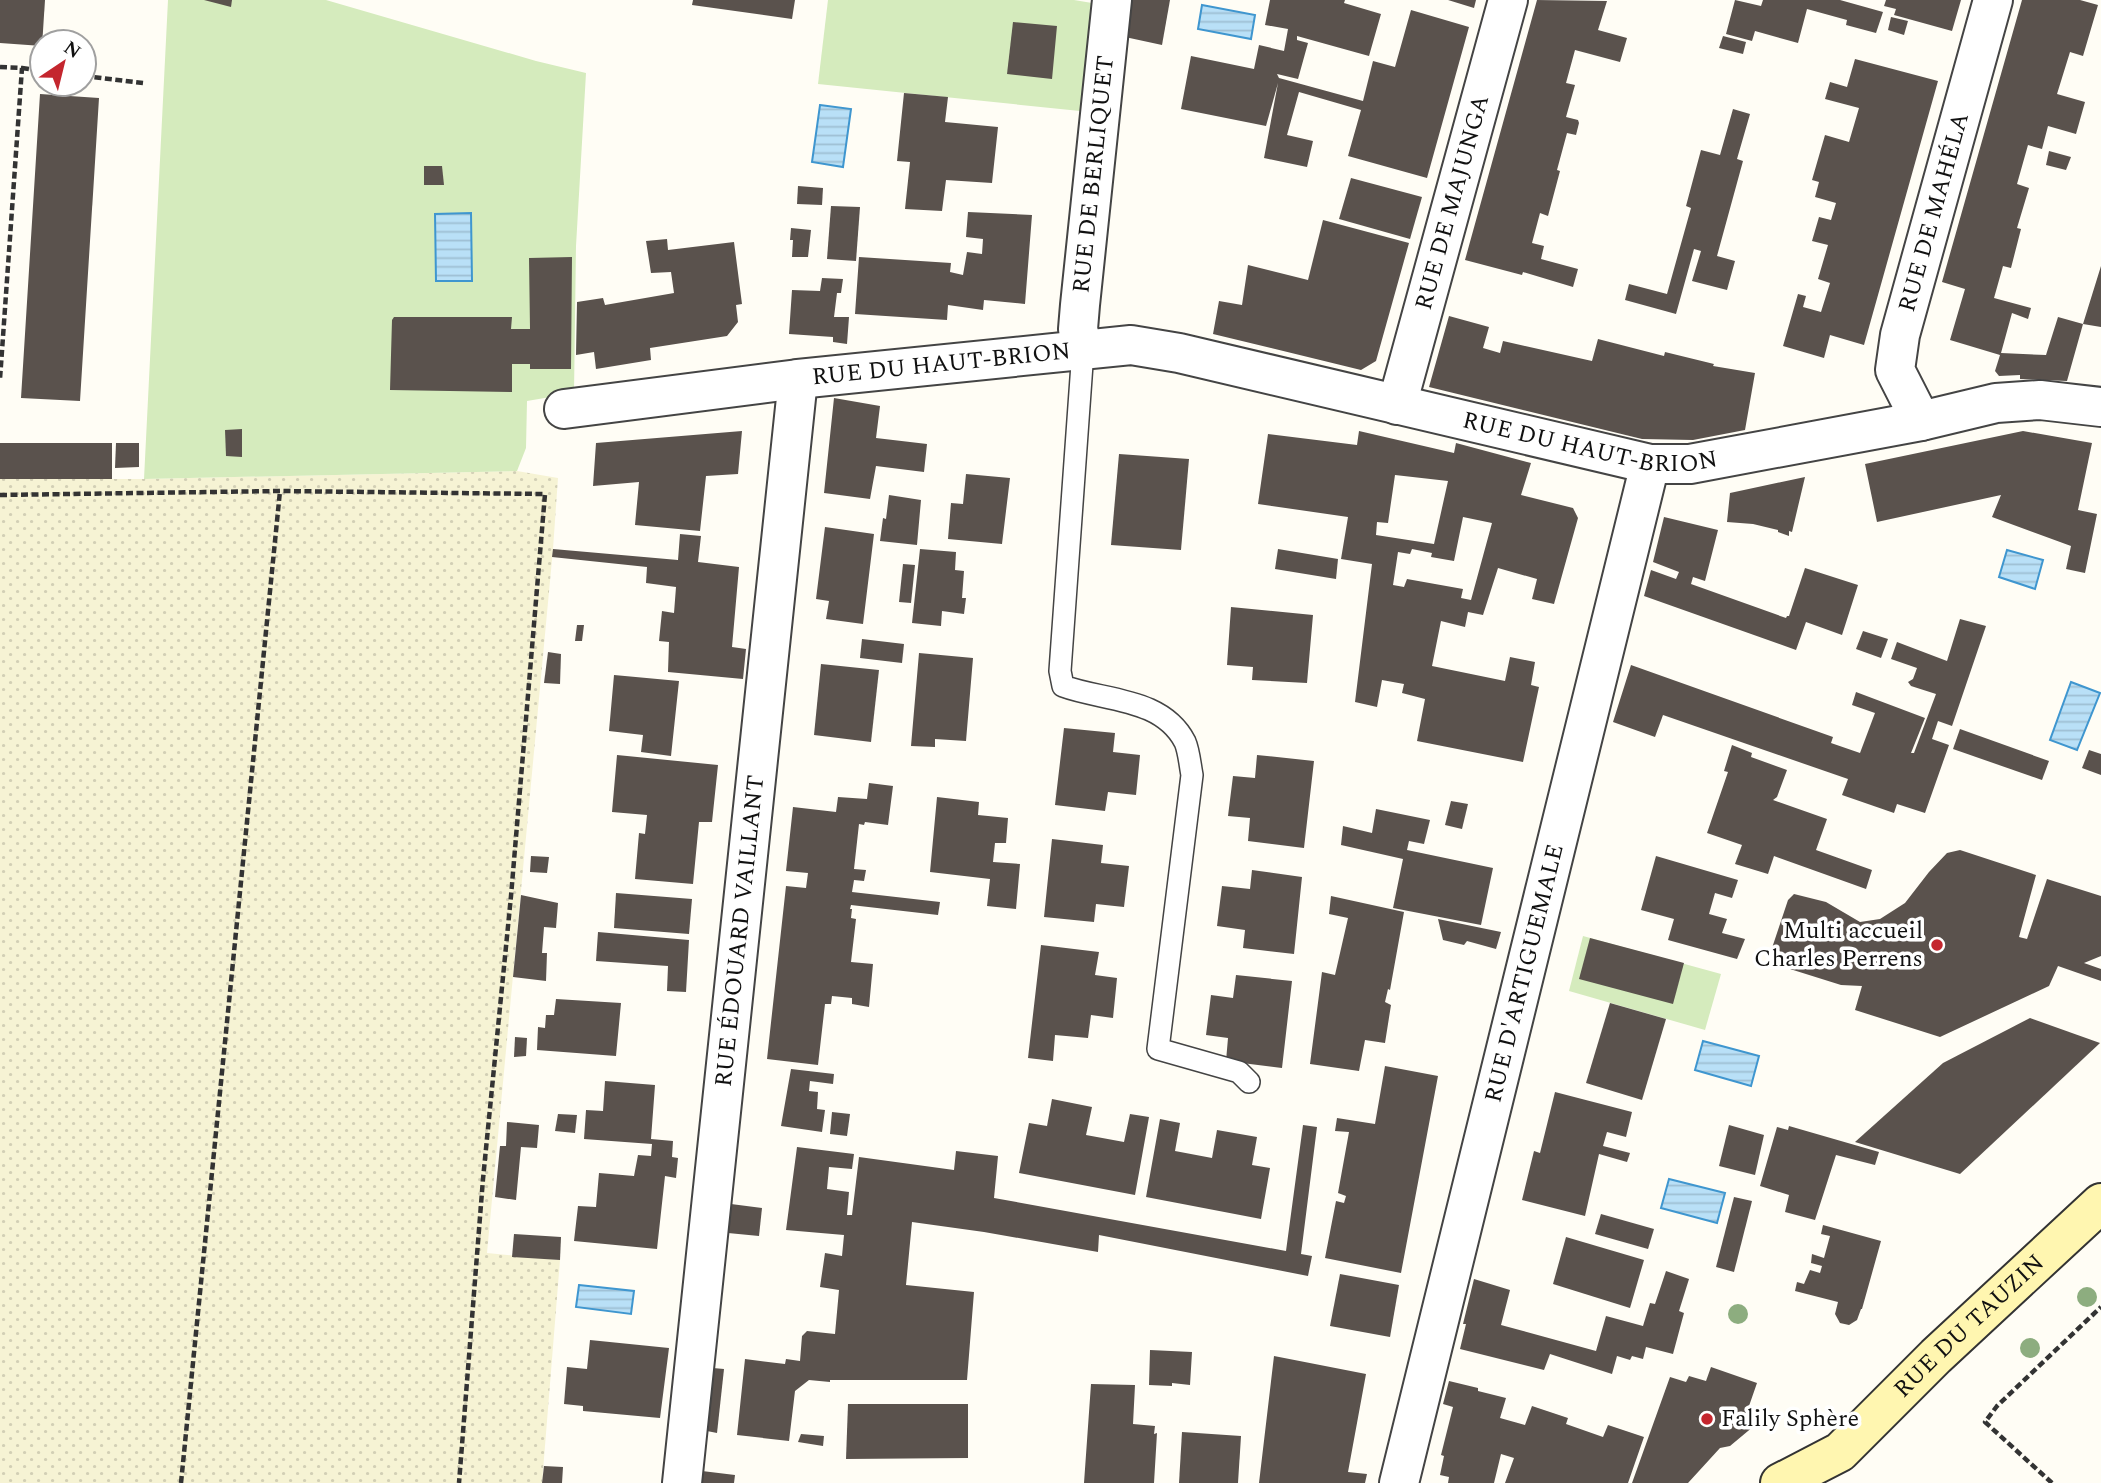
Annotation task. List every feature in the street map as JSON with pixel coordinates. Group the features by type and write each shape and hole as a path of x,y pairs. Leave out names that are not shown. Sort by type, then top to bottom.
{"street":[{"name":"RUE DE BERLIQUET","path":"1083,350 1078,329 1112,0"},
{"name":"RUE DE MAJUNGA","path":"1397,405 1508,0"},
{"name":"RUE DE MAHÉLA","path":"1921,421 1895,370 1900,335 1993,0"},
{"name":"RUE DU HAUT-BRION","path":"564,409 798,379 1131,345 1180,353 1650,464 1690,464 1921,421 1996,403 2040,400 2101,407"},
{"name":"RUE ÉDOUARD VAILLANT","path":"682,1483 798,379"},
{"name":"RUE D'ARTIGUEMALE","path":"1399,1483 1650,464"},
{"name":"RUE DU TAUZIN","path":"1780,1483 1836,1467 1936,1356 2101,1203"}],"lane":[{"name":"RUE DU HAUT-BRION","path":"1083,350 1060,671 1063,685 1078,691 1128,701 1164,717 1185,743 1192,775 1158,1049 1240,1072 1249,1082"}],"path":[{"path":"0,66 28,69"},
{"path":"0,379 22,68"},
{"path":"98,78 143,83"},
{"path":"0,495 280,491 545,495 511,896 482,1193 459,1483"},
{"path":"181,1483 280,491"},
{"path":"2052,1483 1985,1423 1997,1406 2101,1307"}],"shaded area":[{"path":"517,471 558,478 487,1253 560,1260 542,1483 0,1483 0,479 144,479"}],"green space":[{"path":"168,0 326,0 586,73 576,246 574,393 527,401 526,448 517,471 144,479"},
{"path":"828,0 1074,0 1092,3 1080,111 818,84"},
{"path":"1583,936 1721,974 1705,1030 1569,991"}],"water":[{"path":"1202,5 1255,15 1251,39 1198,29"},
{"path":"820,105 851,109 843,167 812,162"},
{"path":"471,213 472,281 436,281 435,214"},
{"path":"2007,550 2043,560 2035,589 1999,577"},
{"path":"2071,682 2100,693 2077,750 2050,740"},
{"path":"1703,1041 1759,1056 1751,1086 1695,1070"},
{"path":"1669,1179 1725,1193 1717,1223 1661,1208"},
{"path":"579,1285 634,1291 631,1314 576,1307"}],"building":[{"path":"0,0 45,0 43,28 28,28 28,45 0,43"},
{"path":"204,0 232,0 231,7"},
{"path":"693,0 795,0 792,19 692,5"},
{"path":"1129,0 1170,0 1162,45 1125,37"},
{"path":"1270,0 1345,0 1344,3 1381,14 1369,56 1297,36 1297,40 1308,43 1298,79 1277,74 1279,78 1363,101 1373,61 1395,67 1411,10 1469,27 1427,178 1348,156 1361,110 1299,92 1287,135 1313,141 1307,167 1264,158 1278,83 1266,126 1181,109 1191,56 1254,69 1259,45 1284,51 1288,29 1265,25"},
{"path":"1448,0 1476,0 1474,8"},
{"path":"1537,0 1607,1 1598,30 1627,38 1620,62 1575,50 1566,83 1575,85 1566,117 1578,120 1579,123 1576,135 1567,133 1548,216 1540,213 1532,243 1544,246 1541,259 1578,269 1573,287 1523,272 1522,275 1465,260"},
{"path":"1735,0 1761,6 1763,0 1840,0 1883,12 1876,33 1846,25 1847,20 1807,9 1798,43 1755,31 1752,41 1726,34"},
{"path":"1886,0 1961,0 1952,31 1894,15 1896,9 1884,6"},
{"path":"2022,0 2080,0 2098,5 2083,56 2070,52 2057,94 2085,102 2076,134 2048,126 2042,149 2028,145 2017,184 2029,188 2017,228 2021,229 2011,268 2003,266 1994,298 2031,308 2028,319 2012,313 2001,353 2046,355 2058,317 2083,324 2067,381 2020,379 2020,375 1999,376 1995,371 2000,355 1950,340 1965,289 1942,282"},
{"path":"1891,17 1908,21 1904,35 1888,30"},
{"path":"1013,22 1057,26 1052,79 1007,74"},
{"path":"1723,36 1746,42 1743,54 1719,48"},
{"path":"1855,59 1938,81 1864,345 1830,335 1824,358 1783,346 1798,294 1806,296 1803,307 1821,312 1830,283 1818,279 1828,245 1812,241 1819,217 1831,220 1836,203 1815,197 1819,182 1812,180 1825,135 1849,142 1859,108 1825,99 1830,82 1847,87"},
{"path":"904,93 948,97 945,122 998,127 992,183 946,180 942,211 905,209 910,162 897,161"},
{"path":"40,98 99,98 80,401 21,398"},
{"path":"1733,109 1750,114 1737,159 1743,161 1717,256 1735,261 1727,290 1692,281 1701,251 1694,249 1676,314 1625,300 1629,284 1667,294 1691,208 1686,206 1701,150 1720,155"},
{"path":"2049,151 2071,157 2066,170 2046,165"},
{"path":"424,166 442,166 444,185 424,185"},
{"path":"1351,178 1422,197 1410,239 1339,219"},
{"path":"798,186 823,188 822,205 797,204"},
{"path":"831,206 860,207 856,261 827,259"},
{"path":"968,212 1032,215 1025,304 984,300 983,310 948,305 947,320 855,314 859,257 951,263 950,272 963,275 967,252 982,254 983,239 966,237"},
{"path":"1323,220 1409,243 1376,361 1361,370 1213,334 1219,301 1242,305 1248,265 1308,280"},
{"path":"791,228 811,230 808,257 792,257"},
{"path":"667,239 668,250 734,242 742,304 736,305 738,322 727,336 650,348 651,360 596,369 594,352 576,355 577,302 603,298 605,305 674,293 671,272 651,273 646,241"},
{"path":"572,257 571,369 530,369 530,364 512,364 512,392 390,390 394,317 512,317 511,329 530,329 529,258"},
{"path":"2101,266 2101,327 2083,324"},
{"path":"822,278 843,279 841,293 837,293 834,317 849,317 847,344 833,342 833,337 789,334 792,290 820,291"},
{"path":"1449,316 1489,327 1483,348 1500,353 1503,341 1592,361 1598,339 1664,356 1665,352 1714,364 1713,366 1755,373 1745,430 1693,440 1642,439 1429,387"},
{"path":"834,398 880,406 876,438 927,444 924,472 876,466 870,499 824,493"},
{"path":"242,429 242,457 226,456 225,430"},
{"path":"742,431 738,474 706,476 700,531 635,525 639,482 593,486 596,443"},
{"path":"1359,431 1454,453 1456,443 1531,463 1521,495 1573,508 1578,518 1554,604 1532,599 1537,579 1498,568 1483,615 1468,612 1465,627 1441,621 1432,666 1505,681 1510,657 1535,662 1531,685 1539,687 1523,762 1417,741 1425,699 1402,693 1404,684 1382,680 1377,707 1355,702 1372,564 1341,559 1348,517 1258,504 1268,434 1357,445","holes":["1395,475 1448,481 1434,544 1376,535 1377,522 1388,523","1463,517 1492,523 1471,600 1461,598 1463,589 1407,579 1404,587 1393,585 1398,552 1410,554 1412,549 1432,553 1431,557 1454,561"]},
{"path":"2023,431 2092,443 2078,510 2097,514 2085,573 2066,569 2071,546 1992,517 2001,495 1877,522 1865,464"},
{"path":"0,443 112,443 112,479 0,479"},
{"path":"116,443 139,443 139,467 115,468"},
{"path":"1119,454 1189,459 1181,550 1111,545"},
{"path":"966,474 1010,478 1002,544 948,539 951,503 963,504"},
{"path":"1805,477 1789,536 1778,530 1753,524 1727,522 1730,493"},
{"path":"889,495 921,500 917,545 880,541"},
{"path":"1664,517 1718,530 1705,581 1693,577 1691,584 1786,618 1805,568 1858,585 1842,635 1806,622 1796,650 1644,596 1651,570 1676,579 1679,572 1653,562"},
{"path":"825,527 874,534 863,624 826,619 829,601 816,599"},
{"path":"680,534 701,536 698,562 739,567 732,647 746,649 743,679 668,672 669,642 659,641 662,611 674,613 676,587 646,583 647,567 552,557 553,549 678,560"},
{"path":"920,549 956,552 955,570 964,571 964,614 942,611 941,626 912,623"},
{"path":"1278,549 1338,559 1336,579 1275,569"},
{"path":"903,564 915,565 911,603 899,602"},
{"path":"1231,607 1313,615 1307,683 1252,680 1253,667 1227,665"},
{"path":"1960,619 1986,626 1952,726 1938,721 1932,739 1949,745 1925,813 1897,804 1894,813 1842,795 1848,779 1663,715 1655,737 1613,722 1631,665 1833,737 1831,743 1860,753 1875,713 1852,705 1856,692 1925,718 1911,753 1914,753 1936,694 1911,686 1908,682 1913,679 1917,668 1891,659 1897,642 1947,661"},
{"path":"577,625 584,625 582,641 575,641"},
{"path":"1863,631 1888,639 1881,658 1856,649"},
{"path":"862,639 904,644 902,663 860,658"},
{"path":"548,652 561,654 560,684 544,683"},
{"path":"919,653 973,658 966,741 935,739 935,747 911,746"},
{"path":"821,664 879,670 871,742 814,735"},
{"path":"614,675 679,681 671,756 641,752 643,735 609,731"},
{"path":"1064,728 1115,733 1113,752 1140,755 1136,795 1108,792 1105,811 1055,805"},
{"path":"1960,729 2049,761 2042,780 1953,749"},
{"path":"1732,745 1752,753 1751,757 1787,770 1777,797 1773,800 1827,819 1816,850 1872,870 1866,889 1774,856 1768,874 1735,864 1742,845 1707,833 1728,772 1724,771"},
{"path":"2089,750 2101,754 2101,775 2082,768"},
{"path":"617,755 718,765 712,822 699,822 693,884 635,879 639,833 645,834 647,815 612,812"},
{"path":"1257,755 1314,761 1304,848 1248,841 1250,818 1228,816 1233,776 1255,778"},
{"path":"869,783 893,786 888,825 865,822 864,825 859,824 854,869 866,870 864,881 854,880 852,892 940,902 938,915 851,905 851,918 856,919 851,962 873,964 869,1007 852,1004 852,998 832,996 831,1004 825,1004 818,1065 767,1059 786,886 806,888 808,873 786,871 793,807 836,812 838,797 867,799"},
{"path":"937,797 979,802 978,815 1008,818 1006,843 995,843 993,862 1020,864 1016,909 987,906 990,879 930,872"},
{"path":"1451,801 1468,804 1462,829 1445,825"},
{"path":"1376,809 1430,820 1424,844 1409,841 1407,850 1493,868 1481,925 1393,908 1403,859 1341,845 1343,826 1372,833"},
{"path":"1052,839 1103,845 1101,863 1129,866 1124,907 1096,904 1094,922 1044,917"},
{"name":"Multi accueil Charles Perrens","path":"1960,850 2036,875 2019,937 2027,939 2047,879 2101,896 2101,956 2084,963 2101,969 2101,981 2058,966 2049,986 1940,1037 1855,1010 1862,986 1841,985 1774,964 1771,951 1788,900 1794,894 1826,902 1860,922 1880,919 1905,903 1947,853"},
{"path":"531,856 549,857 547,873 530,872"},
{"path":"1656,856 1738,880 1732,898 1715,893 1709,914 1727,919 1722,933 1745,939 1737,959 1668,940 1674,919 1641,910"},
{"path":"1252,870 1302,877 1294,954 1243,948 1245,930 1217,926 1222,886 1250,889"},
{"path":"616,893 692,899 689,934 614,928"},
{"path":"521,895 558,903 556,928 544,927 542,953 547,953 546,981 513,977"},
{"path":"1331,896 1404,912 1390,990 1388,989 1385,1002 1391,1005 1385,1043 1365,1040 1359,1071 1310,1064 1322,972 1335,975 1348,918 1329,914"},
{"path":"1438,919 1501,932 1496,949 1467,941 1464,945 1443,940"},
{"path":"598,932 689,940 686,992 667,991 668,966 596,961"},
{"path":"1590,938 1684,963 1673,1004 1579,979"},
{"path":"1041,945 1099,952 1095,975 1117,978 1113,1018 1091,1015 1088,1038 1055,1035 1053,1061 1028,1058"},
{"path":"1236,975 1292,981 1282,1068 1226,1061 1228,1038 1206,1035 1211,995 1233,998"},
{"path":"556,999 621,1003 616,1056 537,1050 538,1027 545,1028 546,1015 554,1015"},
{"path":"1610,1003 1666,1019 1642,1100 1586,1083"},
{"path":"2030,1018 2100,1043 1960,1174 1855,1142 1943,1063"},
{"path":"515,1037 527,1038 526,1056 514,1057"},
{"path":"1385,1066 1438,1076 1401,1273 1325,1258 1336,1201 1344,1203 1346,1196 1338,1193 1349,1132 1335,1131 1337,1118 1375,1124"},
{"path":"791,1069 834,1074 833,1084 810,1081 809,1091 818,1092 817,1109 825,1110 822,1132 781,1126"},
{"path":"605,1081 655,1085 651,1139 673,1141 672,1157 678,1158 676,1178 665,1176 657,1249 574,1241 578,1206 596,1207 599,1173 634,1176 638,1155 651,1156 652,1144 584,1139 586,1110 603,1111"},
{"path":"1555,1092 1632,1112 1626,1137 1607,1132 1603,1146 1630,1153 1627,1162 1599,1154 1585,1216 1522,1200 1534,1151 1540,1153"},
{"path":"1052,1099 1092,1107 1086,1135 1124,1142 1130,1114 1149,1117 1135,1195 1019,1173 1029,1123 1047,1126"},
{"path":"832,1112 850,1114 847,1136 830,1134"},
{"path":"558,1114 577,1115 575,1133 555,1131"},
{"path":"1160,1119 1180,1123 1175,1151 1212,1158 1217,1130 1257,1137 1252,1165 1270,1168 1261,1219 1146,1197"},
{"path":"507,1122 539,1125 537,1148 521,1147 516,1200 495,1197 500,1146 506,1146"},
{"path":"1303,1125 1317,1127 1301,1254 1312,1256 1308,1276 1099,1235 1098,1252 912,1222 906,1285 974,1292 967,1380 809,1380 795,1391 789,1441 737,1435 745,1359 785,1364 786,1359 800,1361 802,1336 807,1331 835,1334 839,1290 820,1287 825,1253 842,1256 844,1235 786,1230 797,1147 854,1154 852,1169 829,1167 827,1189 849,1192 847,1215 852,1215 859,1157 954,1170 956,1151 998,1156 994,1198 1286,1251"},
{"path":"1729,1125 1764,1135 1755,1175 1719,1166"},
{"path":"1789,1126 1879,1152 1875,1165 1836,1155 1815,1220 1785,1212 1789,1195 1760,1186 1777,1127 1788,1130"},
{"path":"1734,1197 1752,1201 1734,1272 1716,1267"},
{"path":"731,1204 762,1208 759,1236 728,1233"},
{"path":"1601,1214 1654,1229 1648,1249 1595,1234"},
{"path":"1823,1225 1881,1241 1862,1309 1857,1320 1849,1325 1840,1323 1835,1314 1838,1302 1795,1291 1797,1282 1804,1284 1810,1270 1820,1273 1822,1266 1811,1263 1812,1254 1824,1258 1830,1236 1821,1234"},
{"path":"514,1234 561,1237 560,1260 512,1257"},
{"path":"1566,1237 1644,1260 1630,1308 1553,1284"},
{"path":"1666,1271 1689,1279 1679,1311 1684,1313 1673,1354 1646,1347 1643,1359 1632,1356 1630,1360 1617,1356 1612,1374 1550,1354 1544,1370 1460,1349 1474,1279 1510,1290 1501,1325 1596,1351 1606,1316 1643,1326 1650,1303 1655,1304"},
{"path":"1340,1274 1399,1285 1390,1337 1330,1326"},
{"path":"590,1340 669,1348 660,1418 583,1411 583,1406 564,1404 567,1367 587,1369"},
{"path":"1150,1350 1192,1352 1190,1385 1149,1385"},
{"path":"1274,1356 1366,1374 1348,1472 1367,1474 1365,1483 1259,1483"},
{"name":"Falily Sphère","path":"1711,1367 1757,1383 1749,1406 1766,1413 1730,1446 1720,1448 1688,1483 1632,1483 1670,1377 1686,1382 1689,1376 1706,1381"},
{"path":"713,1368 724,1369 717,1433 707,1431"},
{"path":"1449,1381 1506,1398 1500,1418 1525,1425 1532,1406 1568,1418 1566,1424 1603,1437 1608,1425 1644,1437 1628,1483 1505,1483 1514,1458 1501,1454 1494,1483 1448,1483 1449,1477 1440,1475 1444,1456 1441,1455 1453,1407 1443,1404"},
{"path":"1091,1384 1135,1385 1133,1424 1155,1426 1154,1434 1157,1433 1154,1483 1084,1483"},
{"path":"848,1404 968,1404 968,1458 846,1459"},
{"path":"1182,1432 1241,1436 1238,1483 1179,1483"},
{"path":"801,1434 824,1436 823,1446 798,1442"},
{"path":"544,1466 563,1467 562,1483 542,1483"},
{"path":"702,1471 735,1475 734,1483 701,1483"}],"place":[{"name":"Multi accueil Charles Perrens","path":"1937,945"},
{"name":"Falily Sphère","path":"1707,1419"}]}
